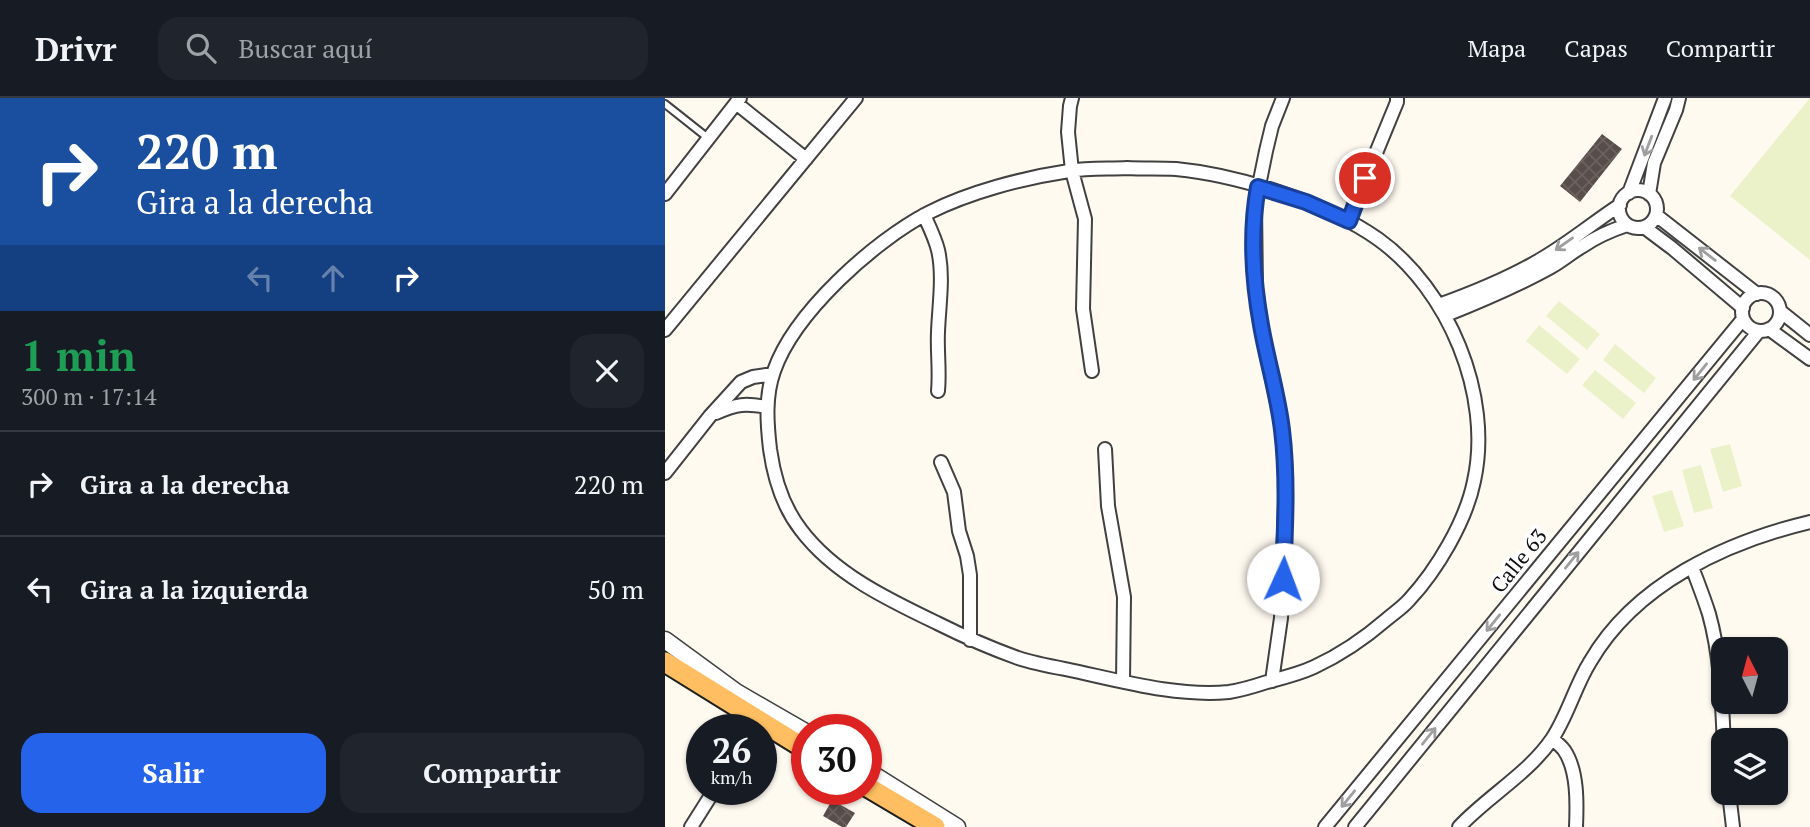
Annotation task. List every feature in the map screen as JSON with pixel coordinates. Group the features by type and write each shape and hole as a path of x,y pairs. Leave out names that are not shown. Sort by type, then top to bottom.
{"main road":[{"path":"665,662 735,699 747,714"},
{"path":"882,795 936,827"}],"street":[{"path":"665,330 856,98"},
{"path":"1072,98 1068,132 1072,171 1085,219 1083,309 1092,371"},
{"path":"1272,681 1280,618 1286,475 1282,427 1256,288 1255,205 1272,126 1283,98"},
{"path":"1349,221 1397,98"},
{"path":"1627,225 1621,216 1621,200 1629,193 1665,98"},
{"path":"1649,194 1654,163 1679,98"},
{"path":"665,194 738,101 806,159"},
{"path":"1175,169 1258,187 1306,202 1349,221 1380,240 1401,258 1426,286 1442,310 1465,361 1478,421 1479,454 1468,505 1441,556 1408,601 1372,633 1312,668 1234,692 1179,691 1123,681 1022,660 970,639 893,602 840,568 800,530 779,491 772,464 767,407 773,374 784,349 814,307 849,269 884,242 924,215 946,205 1025,180 1072,171 1175,169"},
{"path":"1442,310 1480,302 1552,267 1613,230 1627,225 1644,227 1654,220 1656,203 1649,194 1639,191 1629,193"},
{"path":"1442,310 1535,263 1620,205"},
{"path":"924,215 939,253 938,391"},
{"path":"1656,215 1757,294 1770,296 1780,311 1810,335"},
{"path":"1644,227 1672,248 1743,313 1749,327 1764,330 1807,357"},
{"path":"1743,313 1748,299 1757,294"},
{"path":"1764,330 1777,322 1780,311"},
{"name":"Calle 63","path":"1325,827 1743,313"},
{"name":"Calle 63","path":"1355,827 1764,330"},
{"path":"665,472 741,382 773,374"},
{"path":"710,416 734,405 749,403 767,407"},
{"path":"1105,449 1108,506 1124,597 1123,681"},
{"path":"941,462 954,492 959,531 967,556 970,575 970,639"},
{"path":"1459,827 1531,763 1552,739 1589,662 1609,633 1637,605 1667,582 1730,548 1780,529 1810,522"},
{"path":"1692,567 1709,615 1716,645 1723,728"},
{"path":"665,640 735,699 791,725"},
{"path":"1552,739 1565,751 1575,779 1576,827"},
{"path":"882,780 957,827"},
{"path":"691,827 705,805"},
{"path":"1730,805 1733,827"}],"lane":[{"path":"665,104 708,138"}],"green space":[{"path":"1810,98 1810,260 1730,196"},
{"path":"1559,301 1600,334 1587,350 1546,316"},
{"path":"1539,325 1580,359 1567,374 1526,341"},
{"path":"1615,344 1656,378 1644,393 1603,360"},
{"path":"1595,370 1636,403 1623,419 1582,385"},
{"path":"1730,444 1742,486 1723,492 1710,449"},
{"path":"1701,465 1713,508 1694,513 1682,470"},
{"path":"1672,490 1684,526 1664,532 1652,496"}],"building":[{"path":"1602,134 1622,149 1580,202 1560,186"},
{"path":"829,805 841,805 855,813 846,827 823,816"}],"route":[{"path":"1283,579 1286,475 1282,427 1256,288 1254,253 1258,187 1306,202 1349,221 1365,178"}]}
